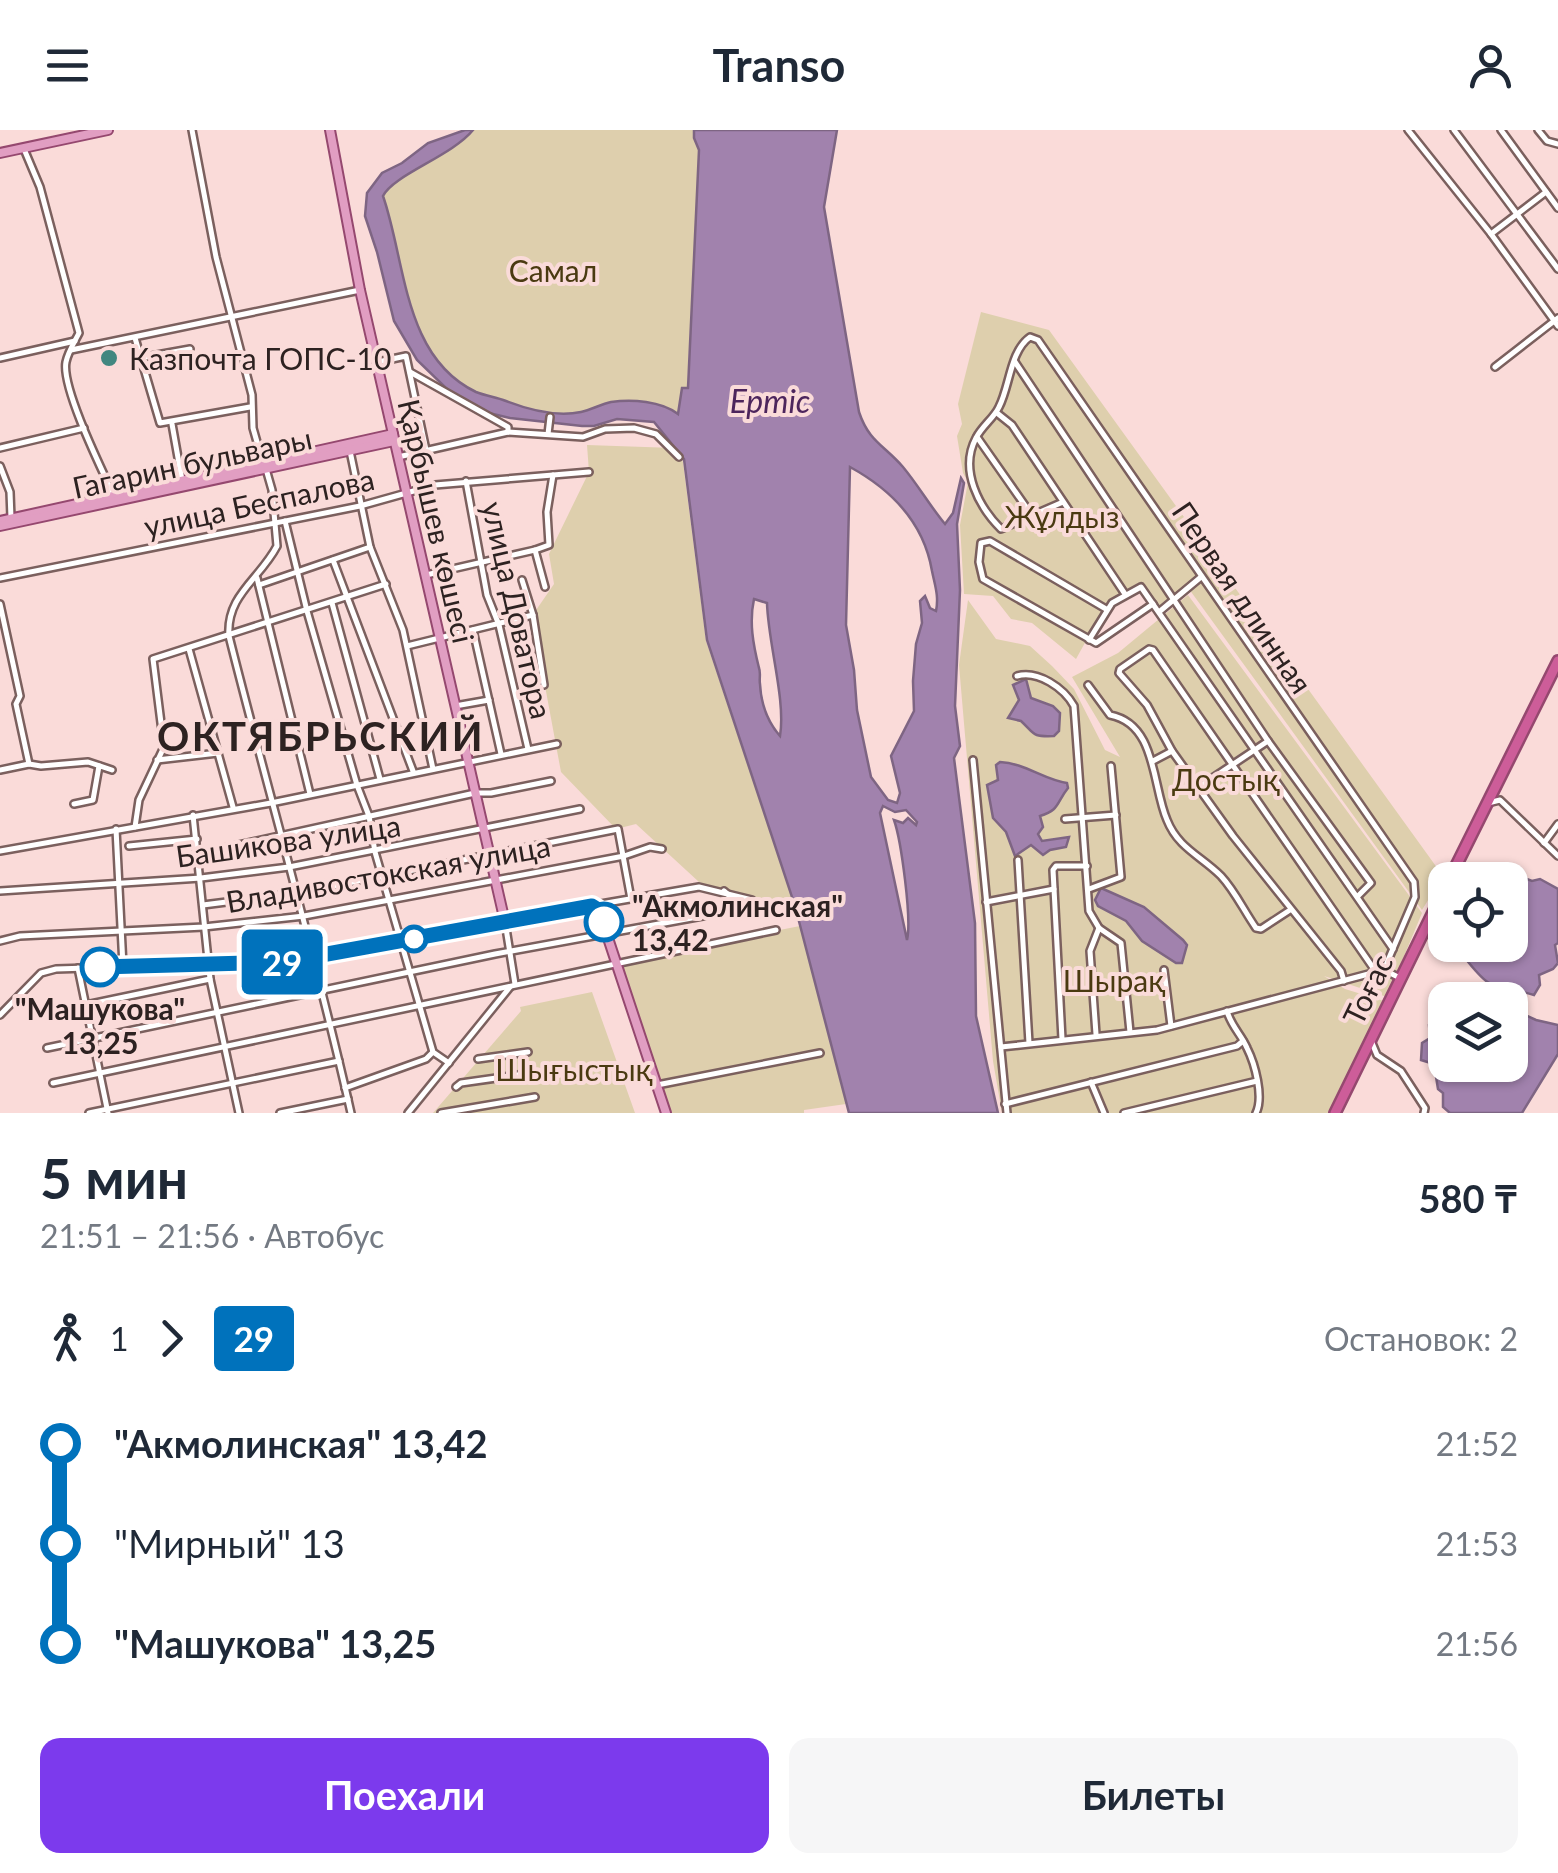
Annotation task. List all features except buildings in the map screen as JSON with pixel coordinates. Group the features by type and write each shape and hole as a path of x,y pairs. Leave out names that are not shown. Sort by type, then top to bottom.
{"highway":[{"path":"1458,862 1558,661"},
{"name":"Тоғас","path":"1335,1113 1428,922"}],"main road":[{"path":"0,153 108,130"},
{"name":"Қарбышев көшесі","path":"330,130 360,290 505,922"},
{"name":"Гагарин бульвары","path":"0,524 182,480 350,451 393,438"},
{"name":"Гагарин бульвары","path":"0,524 11,518 393,438"},
{"path":"505,922 592,906 600,911 666,1113"}],"street":[{"path":"192,130 231,318 252,395 250,407 276,522 277,546 233,604 228,618 229,636 280,837 316,956 351,1113"},
{"path":"1408,130 1557,322 1494,367"},
{"path":"1454,130 1558,269"},
{"path":"1500,130 1558,208"},
{"path":"1538,130 1547,142 1558,144"},
{"path":"24,148 40,187 79,333 65,365 84,428 112,498"},
{"path":"1491,234 1546,192"},
{"path":"71,350 360,290"},
{"name":"Первая длинная","path":"1015,362 1024,341 1030,337 1038,340 1416,887 1393,948"},
{"path":"135,338 160,422 250,407"},
{"path":"0,358 75,341"},
{"path":"140,358 190,349"},
{"path":"378,362 406,356 426,450"},
{"path":"1015,362 997,413 977,436 972,457 972,490 1001,530 1063,502"},
{"path":"1015,362 1268,741 1371,884 1358,896"},
{"path":"410,372 508,427 508,432"},
{"path":"997,413 1012,425 1125,594"},
{"path":"548,434 550,421"},
{"path":"172,423 182,480"},
{"path":"0,448 84,428"},
{"path":"398,456 508,432 584,437 604,429 634,428 656,434 679,457"},
{"path":"977,436 1033,516"},
{"path":"350,451 370,547 407,646 433,769"},
{"path":"0,466 10,492 11,518"},
{"name":"улица Беспалова","path":"0,578 466,481 589,472"},
{"path":"426,575 549,545 547,512 552,475"},
{"name":"улица Доватора","path":"466,481 480,561 528,749"},
{"path":"285,520 307,611 357,785 370,816 376,852 433,1052 449,1063"},
{"path":"1108,609 990,541 981,543 978,562 983,579 1089,640 1099,643 1153,604"},
{"path":"259,585 370,547"},
{"path":"536,550 546,587"},
{"path":"333,560 413,771"},
{"path":"256,577 310,794"},
{"path":"1159,612 1202,577"},
{"path":"522,580 544,685"},
{"path":"135,826 138,800 164,740 153,659 386,584"},
{"path":"1089,640 1108,609 1140,586 1393,948 1379,972"},
{"path":"332,603 380,780"},
{"path":"0,604 20,696 16,704 29,764"},
{"path":"407,646 532,615"},
{"path":"473,630 501,754"},
{"path":"190,649 233,808"},
{"path":"1344,981 1341,971 1198,787 1172,751 1147,704 1119,672 1148,649 1153,650 1379,972"},
{"path":"1016,676 1024,674 1050,682 1063,690 1074,706 1090,911 1099,928 1121,942 1130,1032"},
{"path":"1088,685 1110,716 1123,718 1136,731 1153,761 1165,816 1175,837 1222,876 1256,928 1261,929 1290,910"},
{"path":"455,706 490,700"},
{"path":"1198,787 1268,741"},
{"path":"0,850 271,803 557,744"},
{"path":"1153,761 1172,751"},
{"path":"157,760 218,753"},
{"path":"972,760 1006,1113"},
{"path":"0,770 29,764 88,762 112,770"},
{"path":"74,804 93,800 99,766"},
{"path":"1089,888 1121,877 1111,766"},
{"path":"198,854 475,793 490,794 551,781"},
{"path":"1486,804 1500,800 1558,856"},
{"name":"Башикова улица","path":"0,890 201,878 289,867 580,809"},
{"path":"193,815 210,979 240,1113"},
{"path":"1065,820 1116,815"},
{"path":"1544,843 1558,824"},
{"path":"203,905 298,893 618,829 632,899"},
{"path":"116,830 123,966"},
{"path":"129,846 196,839"},
{"name":"Владивостокская улица","path":"0,941 43,934 204,926 304,916 624,856 650,847 662,849"},
{"path":"1018,860 1029,1043"},
{"path":"1062,1039 1054,868 1087,866"},
{"path":"592,906 699,887 752,900"},
{"path":"986,902 1054,890"},
{"path":"46,1048 409,972 730,911 731,897 724,891"},
{"path":"0,1015 41,974 78,968 283,962 505,922 513,985 408,1113"},
{"path":"1096,1034 1090,951 1099,928"},
{"path":"53,1083 776,930"},
{"path":"78,968 108,1111"},
{"path":"1164,970 1171,1026"},
{"path":"1001,1047 1171,1026 1379,972 1400,978"},
{"path":"86,1005 210,979"},
{"path":"1227,1010 1243,1041 1256,1081 1261,1102 1256,1113"},
{"path":"1371,1037 1377,1055 1401,1071 1425,1108 1424,1113"},
{"path":"1005,1104 1164,1067 1243,1041"},
{"path":"345,1088 426,1059 433,1052"},
{"path":"478,1060 528,1052"},
{"path":"657,1085 820,1053"},
{"path":"1359,1060 1377,1055"},
{"path":"89,1113 339,1061"},
{"path":"456,1087 532,1073"},
{"path":"1124,1113 1256,1081"},
{"path":"1091,1082 1104,1113"},
{"path":"441,1113 535,1097"},
{"path":"280,1113 348,1099"}],"green space":[{"name":"Самал","path":"473,130 694,130 699,150 687,389 682,389 678,415 637,401 611,402 572,413 533,410 476,392 452,376 433,356 410,306 383,196 398,180"},
{"name":"Жұлдыз","path":"981,312 1049,330 1433,862 1428,862 1428,900 1422,910 1189,589 1159,612 1138,583 1107,603 1076,659 1032,623 1011,619 993,596 964,594 960,525 968,482 957,436 962,424 958,404"},
{"path":"587,445 674,448 683,462 706,641 795,905 754,901 699,882 636,824 616,829 561,772 532,616 554,584 549,554 589,472"},
{"name":"Шырақ","path":"1188,595 1422,913 1387,997 1324,976 1345,989 1384,1001 1329,1113 1002,1113 993,1061 959,665 968,600 996,639 1030,646 1052,666 1074,689 1105,750 1120,757 1072,677 1118,653"},
{"path":"800,926 846,1104 804,1113 665,1113 620,961"},
{"name":"Шығыстық","path":"592,992 635,1113 433,1113 521,1011 520,1007"}],"water":[{"name":"Ертіс","path":"473,130 398,180 383,196 411,306 434,356 452,376 476,392 543,412 572,413 628,401 655,404 678,414 682,388 688,388 699,150 694,130 837,130 824,207 859,412 872,437 903,467 945,524 953,513 961,478 964,483 957,524 960,590 955,706 960,746 954,758 975,923 976,1016 998,1113 849,1113 795,906 707,640 684,459 654,422 617,419 582,426 489,413 448,390 417,360 394,321 365,216 367,193 382,173 428,143","holes":["850,467 879,486 914,524 928,554 936,591 936,611 930,608 925,596 920,601 922,623 916,644 914,711 891,756 900,793 897,803 888,800 871,777 857,710 846,625","754,599 767,603 781,706 780,736 768,718 762,698 752,633","883,806 895,812 906,810 917,822 916,825 908,818 903,823 894,820 905,880 907,940 880,813"]},
{"path":"1026,679 1031,698 1053,706 1060,713 1059,731 1054,736 1037,735 1021,721 1008,718 1019,700 1013,685"},
{"path":"1000,762 1067,783 1068,788 1054,808 1040,816 1043,827 1038,834 1042,841 1069,837 1066,847 1043,855 1031,845 1015,856 1006,832 993,818 987,785 998,780 996,765"},
{"path":"1528,879 1540,879 1558,889 1558,963 1539,975 1540,985 1534,995 1528,994 1528,982 1488,982 1469,962 1528,962"},
{"path":"1101,888 1144,907 1183,940 1187,945 1182,963 1142,941 1126,921 1098,906 1095,900"},
{"path":"1528,1016 1558,1025 1558,1054 1522,1113 1450,1113 1443,1107 1443,1093 1437,1082 1528,1082"},
{"path":"1428,1039 1428,1062 1421,1060 1422,1043"}],"bus line":[{"name":"29","path":"100,967 283,962 592,906 600,911 604,922"}],"place":[{"name":"Казпочта ГОПС-10","path":"109,358"},
{"name":"\"Акмолинская\" 13,42","path":"604,922"},
{"name":"\"Машукова\" 13,25","path":"100,967"}],"district":[{"name":"ОКТЯБРЬСКИЙ","path":"321,736"}],"park label":[{"name":"Достық","path":"1226,779"}]}
